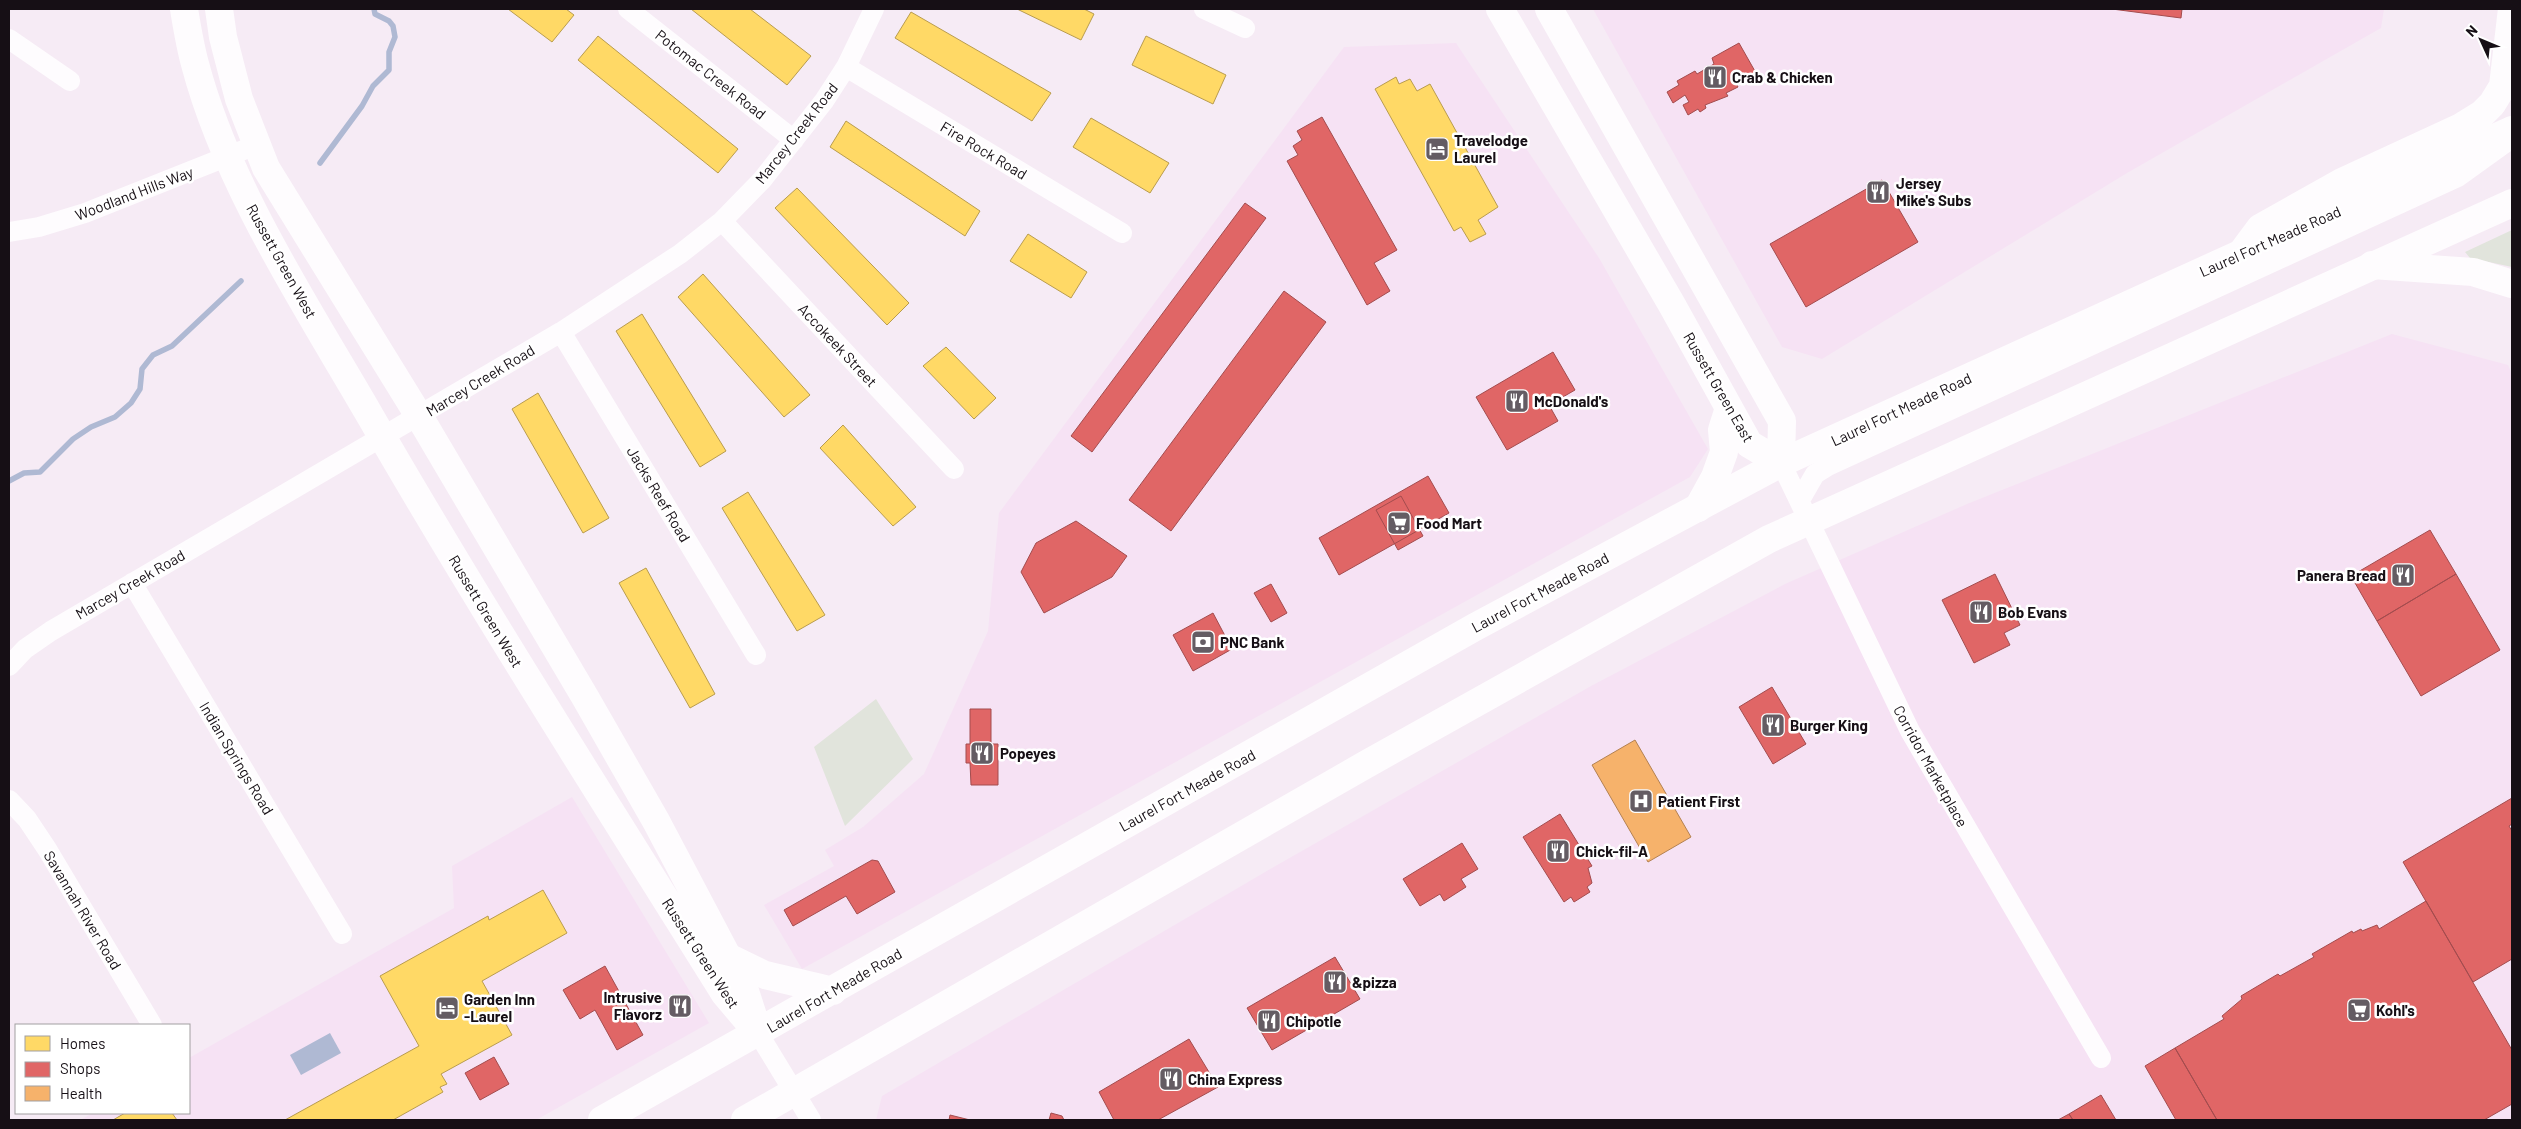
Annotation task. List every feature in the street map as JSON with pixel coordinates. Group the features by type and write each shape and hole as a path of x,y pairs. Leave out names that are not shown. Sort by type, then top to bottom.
{"main road":[{"name":"Russett Green West","path":"184,9 195,65 228,157 247,200 290,278 490,618 725,994 758,1033"},
{"name":"Russett Green West","path":"219,9 223,37 239,99 266,168 419,416 656,821 744,988 758,1033"},
{"name":"Russett Green East","path":"1500,9 1749,444 1781,463"},
{"path":"1549,9 1782,421 1781,463"},
{"path":"2240,255 2260,228 2342,182 2460,127 2482,114 2492,104 2503,86 2512,9"},
{"name":"Laurel Fort Meade Road","path":"602,1120 1395,672 1781,463 2512,130"},
{"path":"744,1120 1365,764 1752,548 1804,510 2372,265 2512,202"},
{"path":"2372,265 2473,272 2512,284"},
{"path":"1698,508 1715,478 1724,452 1722,430 1729,408"},
{"path":"728,957 765,975 833,990"}],"street":[{"name":"Potomac Creek Road","path":"628,9 794,140"},
{"name":"Marcey Creek Road","path":"9,666 25,649 51,631 561,332 680,254 722,221 762,180 794,140 846,67 874,9"},
{"path":"1204,9 1245,28"},
{"path":"9,38 70,81"},
{"name":"Fire Rock Road","path":"846,67 1122,233"},
{"path":"1804,510 1815,474 1828,466 2458,177 2512,138"},
{"name":"Woodland Hills Way","path":"9,232 38,227 85,213 256,146"},
{"name":"Accokeek Street","path":"722,221 954,469"},
{"name":"Jacks Reef Road","path":"561,332 756,655"},
{"name":"Corridor Marketplace","path":"1781,463 1910,731 2101,1058"},
{"name":"Indian Springs Road","path":"132,583 342,934"},
{"name":"Savannah River Road","path":"9,800 27,819 47,849 151,1024"},
{"path":"758,1033 810,1120"}],"shaded area":[{"path":"1593,9 2384,9 2381,28 2127,173 1822,359 1782,347"},
{"path":"1456,43 1599,258 1708,449 1690,477 802,969 764,905 834,866 825,850 863,827 924,774 988,631 999,513 1344,47"},
{"path":"2512,230 2512,267 2470,258 2465,252"},
{"path":"2392,334 2508,365 2512,375 2512,1120 876,1120 882,1096 1272,868 1591,686 1785,584 1967,504"},
{"path":"876,699 913,759 845,826 814,747"},
{"path":"572,797 709,1023 536,1120 80,1120 91,1114 190,1114 190,1057 454,908 452,866"}],"water":[{"path":"330,1033 341,1053 301,1075 290,1055"}],"building: Homes":[{"path":"508,9 566,9 574,15 552,42"},
{"path":"691,9 750,9 811,56 787,85"},
{"path":"1017,9 1084,9 1094,14 1081,40"},
{"path":"911,12 1051,93 1032,121 895,38"},
{"path":"598,36 738,149 718,173 578,60"},
{"path":"1146,36 1226,75 1213,104 1132,65"},
{"name":"Travelodge Laurel","path":"1396,77 1399,84 1410,79 1417,91 1430,84 1498,207 1478,220 1486,234 1470,242 1461,227 1454,231 1375,89"},
{"path":"1091,118 1169,163 1150,193 1073,147"},
{"path":"846,121 980,211 965,236 830,147"},
{"path":"797,188 909,303 887,325 775,208"},
{"path":"1028,234 1087,272 1071,298 1010,261"},
{"path":"703,274 810,395 784,417 678,297"},
{"path":"642,314 726,451 700,467 616,331"},
{"path":"946,347 996,398 974,419 923,366"},
{"path":"538,393 609,518 583,533 512,409"},
{"path":"843,425 916,507 893,526 820,448"},
{"path":"748,492 825,615 797,631 722,508"},
{"path":"646,568 715,694 690,708 619,583"},
{"name":"Garden Inn -Laurel","path":"543,890 567,933 482,981 512,1035 441,1074 447,1084 440,1087 443,1092 393,1120 285,1120 419,1046 380,976 488,916 489,920"},
{"path":"123,1114 173,1114 177,1120 113,1120"}],"building: Shops":[{"path":"2112,9 2182,9 2181,18"},
{"name":"Crab & Chicken","path":"1739,43 1756,73 1736,83 1738,87 1726,93 1728,96 1705,105 1706,108 1700,112 1698,109 1688,115 1683,105 1689,102 1685,95 1673,103 1667,92 1679,85 1677,81 1695,71 1697,74 1714,64 1712,58"},
{"path":"1322,117 1397,250 1374,263 1390,291 1367,305 1287,161 1298,155 1293,146 1302,140 1297,131"},
{"path":"1882,180 1918,242 1806,307 1770,244"},
{"path":"1245,203 1266,218 1092,452 1071,436"},
{"path":"1284,291 1326,322 1171,531 1129,500"},
{"name":"McDonald's","path":"1553,352 1575,390 1549,405 1558,421 1507,450 1476,397"},
{"path":"1428,476 1449,513 1339,575 1319,538"},
{"name":"Food Mart","path":"1401,496 1423,536 1398,550 1376,510"},
{"path":"1076,521 1127,556 1112,577 1044,613 1021,572 1036,543"},
{"name":"Panera Bread","path":"2430,530 2456,574 2377,621 2351,576"},
{"name":"Bob Evans","path":"1995,574 2020,625 2004,633 2010,645 1974,663 1942,600"},
{"path":"2456,574 2500,650 2421,696 2377,621"},
{"path":"1271,584 1287,613 1271,622 1254,593"},
{"name":"PNC Bank","path":"1213,613 1232,649 1193,671 1173,635"},
{"name":"Burger King","path":"1772,687 1806,744 1773,764 1739,707"},
{"name":"Popeyes","path":"970,709 991,709 991,744 998,744 998,785 971,785 970,763 966,763 966,744 970,744"},
{"path":"2512,798 2512,824 2509,826 2512,831 2512,959 2473,982 2403,862"},
{"name":"Chick-fil-A","path":"1560,814 1592,866 1588,868 1592,883 1587,887 1590,892 1574,902 1571,897 1564,902 1523,837"},
{"path":"1462,843 1478,869 1461,879 1466,887 1444,901 1440,894 1420,906 1403,879"},
{"path":"872,860 878,861 895,892 857,914 846,896 793,926 784,910"},
{"name":"Kohl's","path":"2426,901 2512,1050 2512,1104 2484,1120 2217,1120 2175,1048 2224,1019 2222,1016 2242,999 2241,996 2278,974 2280,976 2314,957 2312,954 2352,931 2353,933 2361,929 2362,931 2377,925 2379,929"},
{"path":"1335,957 1360,999 1272,1050 1247,1008"},
{"path":"605,966 643,1035 617,1050 595,1010 580,1019 563,990"},
{"path":"1189,1039 1218,1087 1158,1120 1114,1120 1099,1092"},
{"path":"2175,1048 2217,1120 2176,1120 2145,1066"},
{"path":"494,1057 509,1084 480,1100 465,1073"},
{"path":"2101,1095 2116,1120 2073,1120 2069,1114"},
{"path":"1051,1113 1062,1116 1064,1120 1049,1120"},
{"path":"2069,1114 2073,1120 2058,1120"},
{"path":"950,1115 970,1120 949,1120"}],"building: Health":[{"name":"Patient First","path":"1635,740 1691,837 1648,862 1592,765"}],"waterway":[{"path":"320,163 362,106 373,86 389,70 389,52 395,37 393,26 389,21 375,14 374,9"},
{"path":"9,481 24,473 40,472 73,439 91,427 115,417 131,403 140,389 142,369 153,355 172,346 241,281"}],"place":[{"name":"Crab & Chicken","path":"1715,77"},
{"name":"Travelodge Laurel","path":"1437,149"},
{"name":"Jersey Mike's Subs","path":"1878,192"},
{"name":"McDonald's","path":"1517,401"},
{"name":"Food Mart","path":"1399,523"},
{"name":"Panera Bread","path":"2403,575"},
{"name":"Bob Evans","path":"1981,612"},
{"name":"PNC Bank","path":"1203,642"},
{"name":"Burger King","path":"1773,725"},
{"name":"Popeyes","path":"982,753"},
{"name":"Patient First","path":"1641,801"},
{"name":"Chick-fil-A","path":"1558,851"},
{"name":"&pizza","path":"1335,982"},
{"name":"Intrusive Flavorz","path":"680,1006"},
{"name":"Garden Inn -Laurel","path":"447,1008"},
{"name":"Kohl's","path":"2359,1010"},
{"name":"Chipotle","path":"1269,1021"},
{"name":"China Express","path":"1171,1079"}]}
